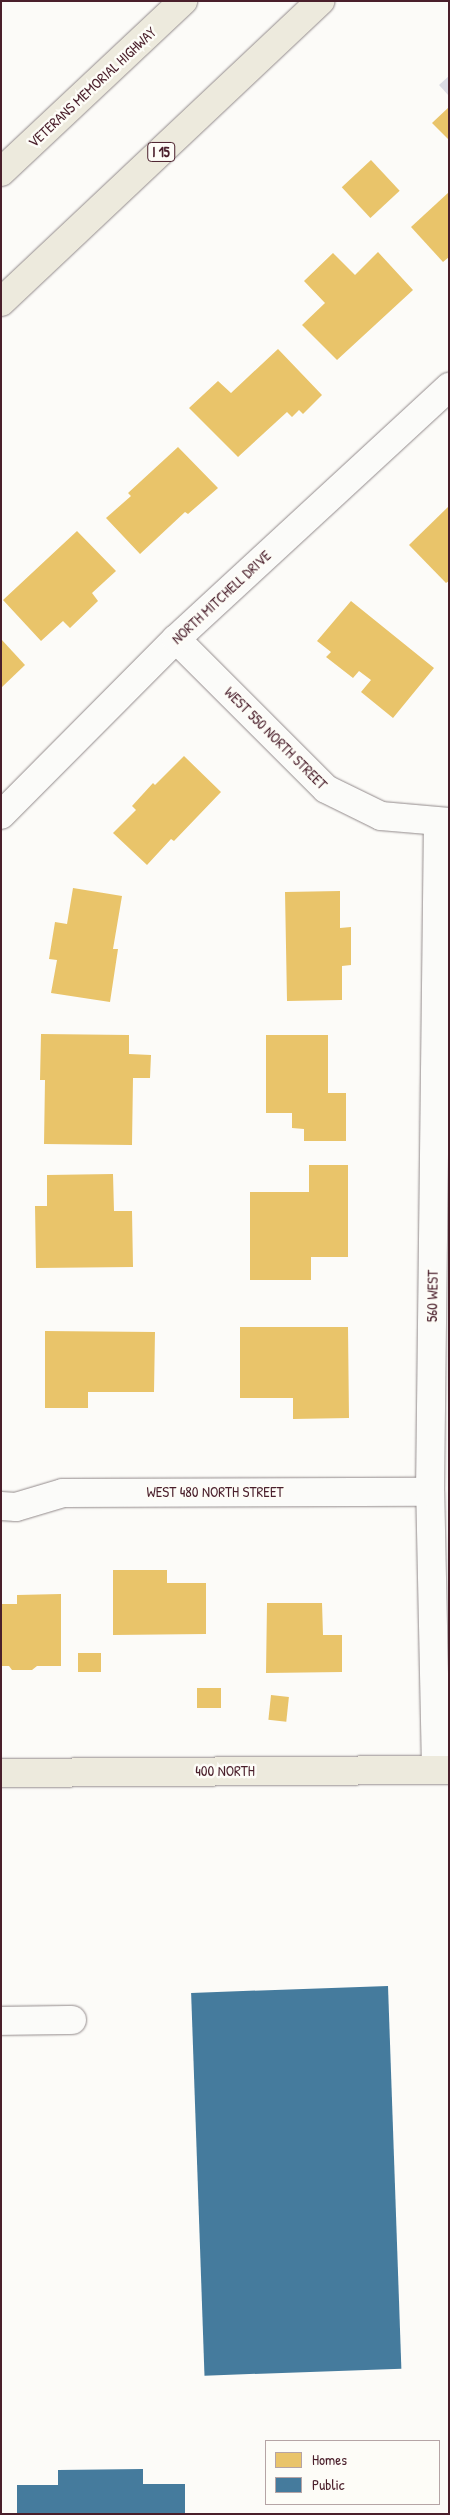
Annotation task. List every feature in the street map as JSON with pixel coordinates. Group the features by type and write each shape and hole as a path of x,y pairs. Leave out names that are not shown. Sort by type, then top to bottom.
{"main road":[{"name":"VETERANS MEMORIAL HIGHWAY","path":"1,172 183,1"},
{"name":"I 15","path":"1,302 320,1"},
{"name":"400 NORTH","path":"1,1773 442,1770"}],"street":[{"name":"NORTH MITCHELL DRIVE","path":"1,815 176,639 449,387"},
{"name":"WEST 550 NORTH STREET","path":"176,639 302,763 326,790 381,816 443,822"},
{"name":"560 WEST","path":"442,1770 430,1492 443,822"},
{"name":"WEST 480 NORTH STREET","path":"1,1506 16,1507 63,1493 430,1492"},
{"path":"1,2021 72,2020"}],"building: Homes":[{"path":"449,107 449,140 432,123"},
{"path":"371,160 400,191 370,218 342,187"},
{"path":"449,192 449,257 443,262 411,227"},
{"path":"378,252 413,290 337,360 302,325 325,303 304,281 333,253 355,275"},
{"path":"278,349 322,395 303,414 299,410 292,417 287,412 238,457 189,408 218,381 231,393"},
{"path":"178,447 218,488 188,514 185,512 140,554 106,518 131,496 128,493"},
{"path":"449,506 449,581 446,583 409,545"},
{"path":"77,531 116,571 92,593 98,601 70,628 63,621 41,641 3,600"},
{"path":"351,601 434,668 393,718 361,692 371,680 359,671 353,678 326,657 331,652 317,641"},
{"path":"1,639 25,665 1,688"},
{"path":"184,756 221,792 174,841 171,839 147,865 113,833 136,810 132,806 153,783 155,785"},
{"path":"73,888 122,896 113,949 118,949 110,1002 51,993 57,960 49,959 55,922 67,924"},
{"path":"340,891 340,928 351,927 351,965 342,966 342,1000 287,1001 285,892"},
{"path":"41,1034 129,1035 129,1054 151,1055 150,1078 133,1078 132,1145 44,1144 45,1080 40,1080"},
{"path":"266,1035 328,1035 328,1093 346,1093 346,1141 304,1141 304,1129 292,1128 292,1113 266,1113"},
{"path":"309,1165 348,1165 348,1257 311,1257 311,1280 250,1280 250,1192 309,1192"},
{"path":"113,1174 114,1211 132,1211 133,1267 36,1268 35,1206 47,1206 47,1175"},
{"path":"240,1327 348,1327 349,1418 293,1419 293,1398 240,1398"},
{"path":"45,1331 155,1332 154,1392 88,1392 88,1408 45,1408"},
{"path":"113,1570 167,1570 167,1583 206,1583 206,1634 113,1635"},
{"path":"61,1594 61,1666 37,1666 32,1670 12,1670 9,1666 1,1666 1,1604 17,1604 17,1595"},
{"path":"267,1603 322,1603 323,1635 342,1635 342,1672 266,1673"},
{"path":"78,1653 101,1653 101,1672 78,1672"},
{"path":"197,1688 221,1688 221,1708 197,1708"},
{"path":"271,1695 289,1697 286,1722 268,1720"}],"building: Public":[{"path":"388,1986 401,2369 204,2376 191,1993"},
{"path":"143,2469 143,2484 185,2484 185,2514 17,2514 17,2485 58,2485 58,2470"}],"building: Other":[{"path":"449,76 449,96 439,85"}]}
